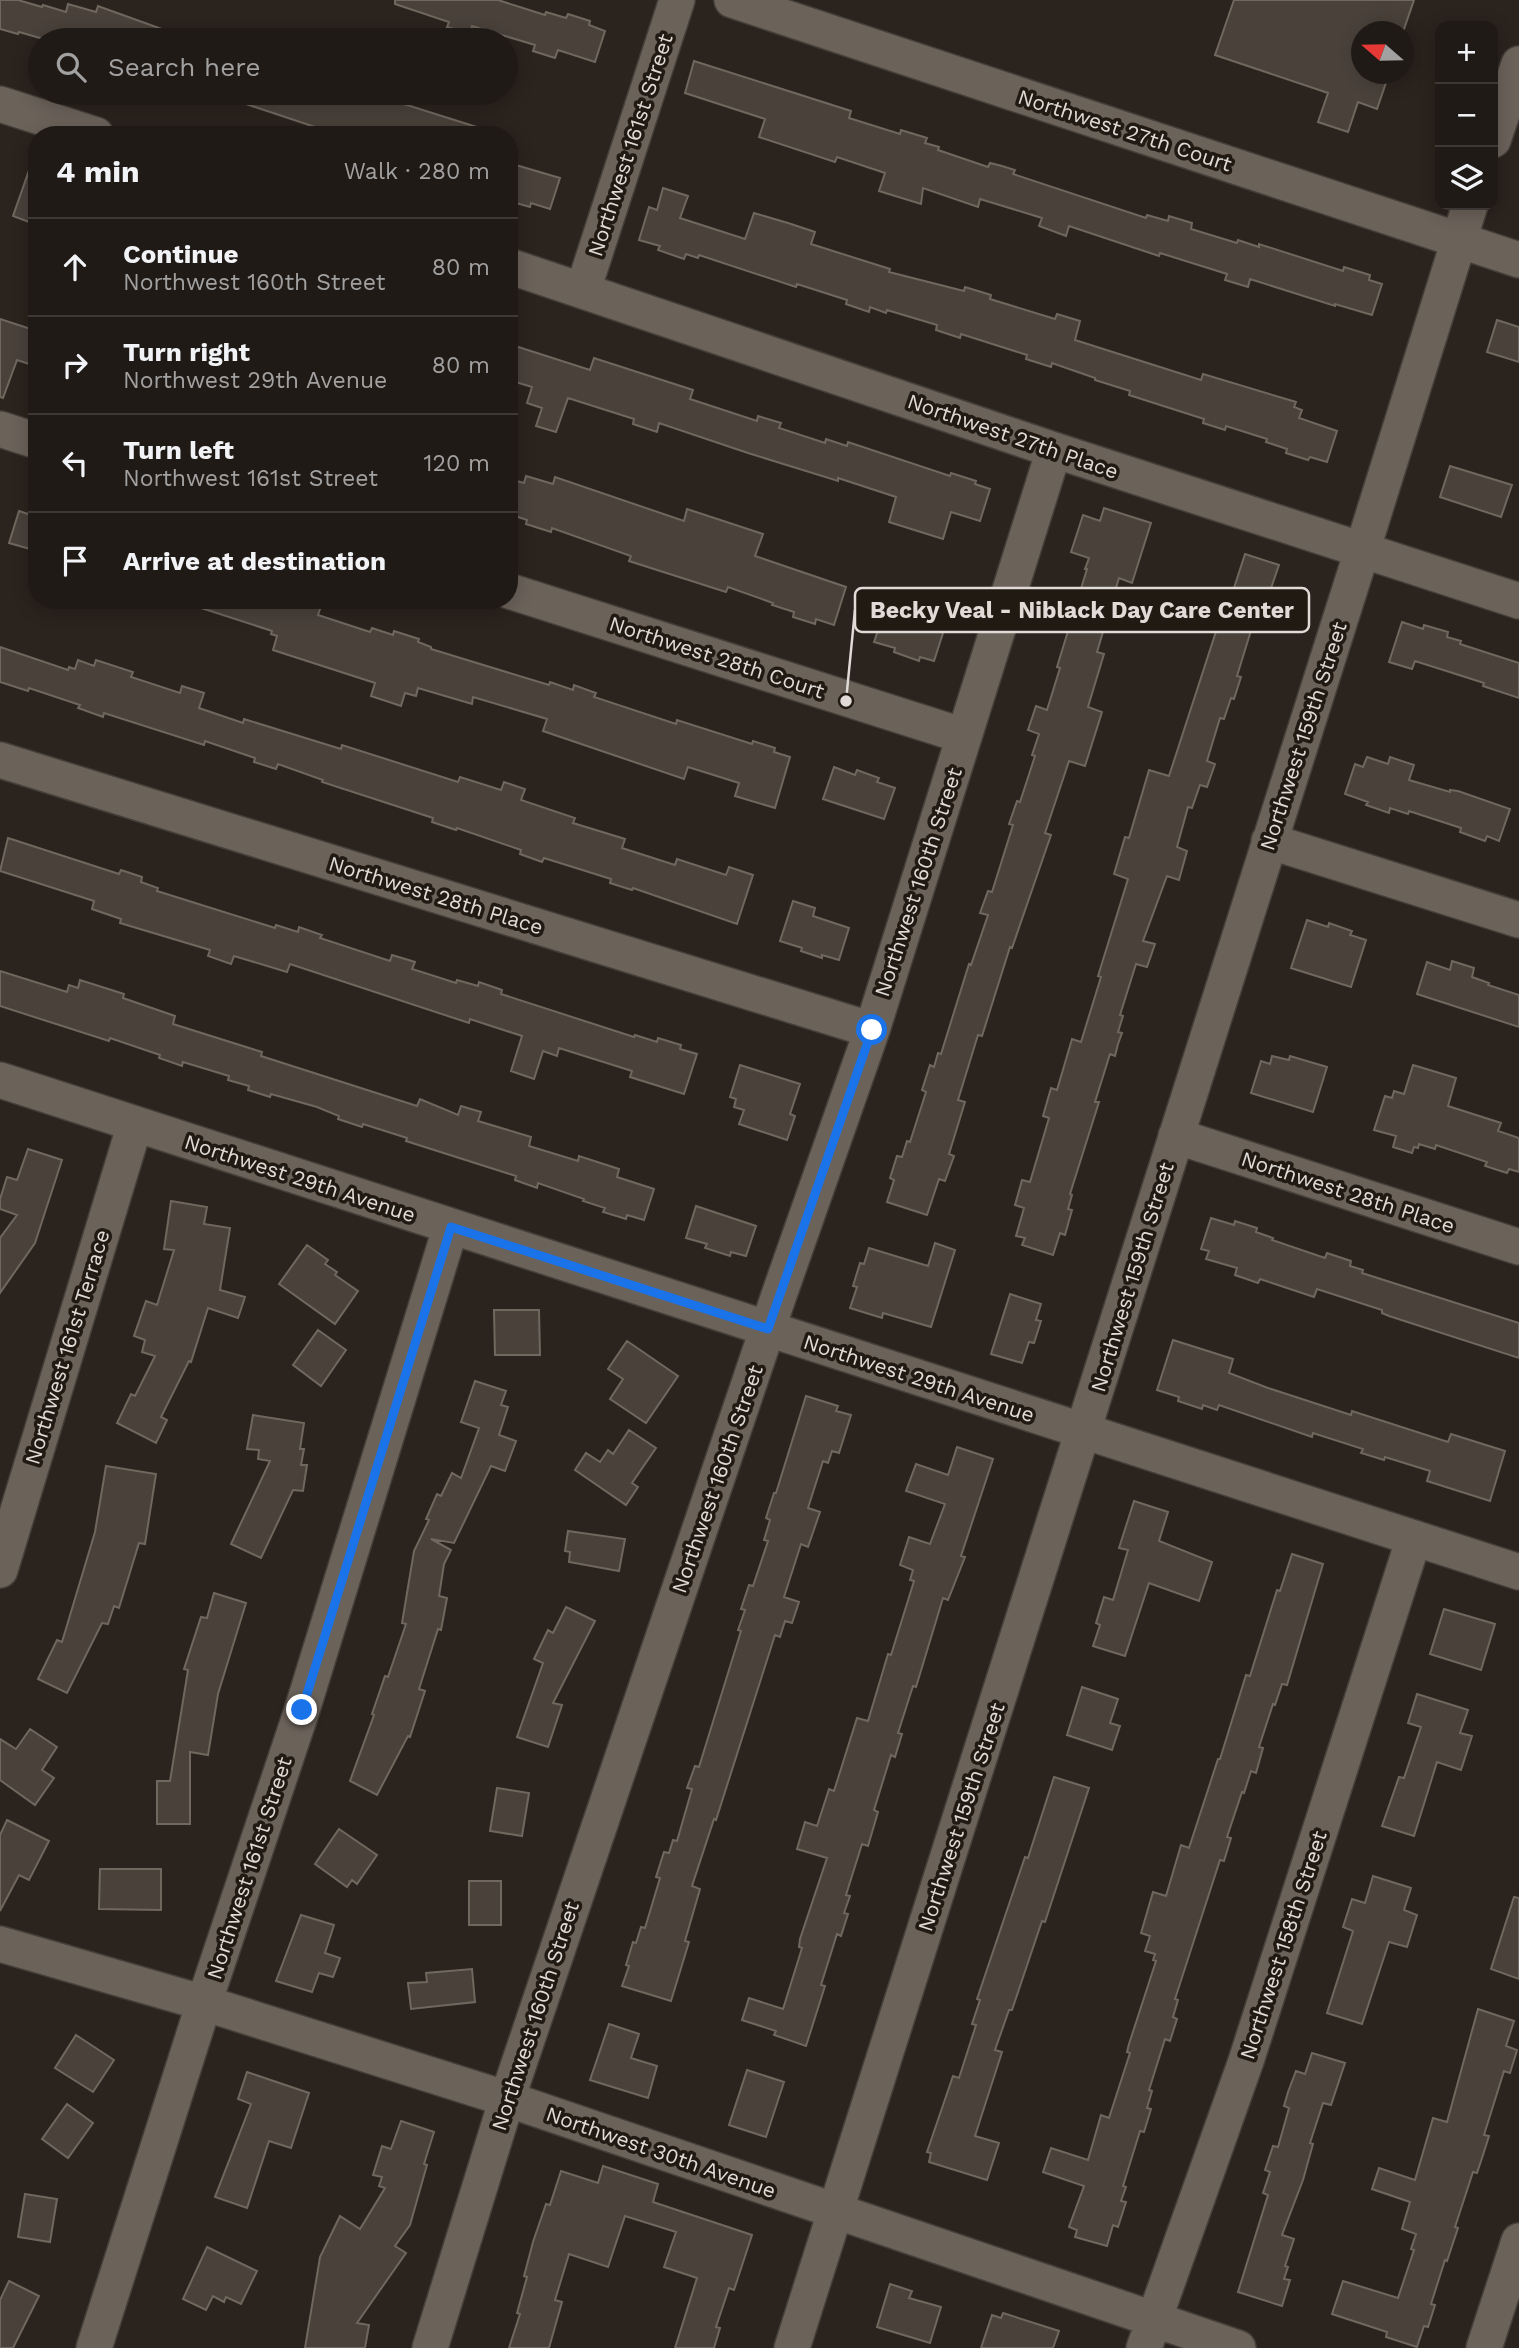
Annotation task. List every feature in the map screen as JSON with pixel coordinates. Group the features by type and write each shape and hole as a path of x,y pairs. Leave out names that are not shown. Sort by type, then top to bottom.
{"street":[{"name":"Northwest 161st Street","path":"583,290 677,0"},
{"name":"Northwest 27th Court","path":"732,0 1519,260"},
{"path":"1498,125 1519,64"},
{"path":"0,104 68,126"},
{"name":"Northwest 159th Street","path":"792,2348 1468,210"},
{"name":"Northwest 27th Place","path":"518,269 1054,450 1519,601"},
{"path":"0,429 28,438"},
{"name":"Northwest 160th Street","path":"430,2348 507,2099 872,1030 1054,450"},
{"name":"Northwest 28th Court","path":"518,594 964,736"},
{"name":"Northwest 28th Place","path":"0,760 872,1030"},
{"path":"1269,841 1519,920"},
{"name":"Northwest 29th Avenue","path":"0,1080 1519,1572"},
{"name":"Northwest 161st Terrace","path":"0,1570 135,1124"},
{"name":"Northwest 28th Place","path":"1176,1136 1519,1247"},
{"name":"Northwest 161st Street","path":"94,2348 204,2003 302,1710 451,1227"},
{"name":"Northwest 158th Street","path":"1148,2334 1246,2060 1414,1538"},
{"name":"Northwest 30th Avenue","path":"0,1944 204,2003 507,2099 836,2212 1148,2334 1238,2348"},
{"path":"1485,2348 1519,2241"}],"building":[{"path":"0,0 18,0 66,12 68,4 96,12 98,6 159,28 28,28 28,35 0,29"},
{"path":"395,0 498,0 545,15 546,12 566,18 568,14 590,21 589,25 605,31 595,62 558,50 555,58 533,51 535,45 518,40 518,28 450,28 447,27 449,22 395,4"},
{"path":"1234,0 1414,0 1407,21 1351,21 1351,84 1386,84 1377,109 1358,102 1348,132 1318,122 1328,93 1215,55"},
{"path":"694,61 851,111 849,118 900,134 901,130 927,138 925,143 939,147 938,150 988,167 990,163 1015,170 1013,174 1146,218 1147,215 1168,221 1169,216 1192,223 1191,229 1237,243 1238,240 1259,247 1259,244 1343,271 1344,267 1370,275 1369,280 1382,284 1372,315 1250,279 1248,287 1225,280 1227,274 1160,253 1159,256 1069,226 1066,236 1039,226 1042,218 980,199 978,207 923,188 921,204 879,191 885,173 837,157 835,162 759,137 765,119 685,93"},
{"path":"249,105 407,105 474,126 312,126"},
{"path":"518,166 560,178 550,209 531,203 530,207 518,204"},
{"path":"28,173 28,222 13,216"},
{"path":"663,188 688,196 680,218 745,239 754,213 788,223 815,232 811,244 890,269 889,272 964,291 965,287 991,295 990,299 1055,319 1057,314 1080,321 1075,340 1201,380 1203,374 1296,402 1294,407 1302,410 1299,418 1337,431 1327,462 1310,457 1308,460 1286,453 1287,449 1266,442 1267,439 1226,426 1225,430 1203,423 1204,419 1129,395 1130,391 1052,363 1051,367 1026,359 1027,355 961,334 960,338 936,330 937,325 887,310 886,313 870,307 869,312 846,304 847,300 797,284 796,287 699,255 698,258 686,254 684,259 658,250 660,246 639,240 649,207 657,210"},
{"path":"0,319 28,328 28,364 17,360 3,398 0,397"},
{"path":"1497,320 1519,327 1519,362 1487,352"},
{"path":"518,347 590,370 594,358 693,390 690,399 757,421 758,416 781,423 779,428 825,443 826,439 847,446 848,442 950,476 951,473 976,481 975,484 990,489 980,521 951,512 943,539 889,522 896,497 748,453 659,423 657,432 633,424 634,419 568,398 556,432 536,426 542,408 527,403 532,387 518,383"},
{"path":"1450,466 1512,485 1501,517 1440,497"},
{"path":"526,476 553,484 555,477 684,521 687,509 763,534 755,556 846,587 834,625 816,619 815,624 793,617 794,612 728,587 726,592 629,561 631,556 552,528 551,532 526,524 527,520 518,517 518,481 524,483"},
{"path":"1104,508 1151,523 1132,583 1119,578 1097,652 1104,654 1088,707 1102,712 1085,766 1069,761 1045,833 1051,835 1012,948 1010,947 982,1036 978,1035 958,1100 965,1102 949,1154 954,1156 945,1181 939,1179 927,1215 887,1202 894,1180 890,1178 897,1156 902,1157 907,1141 910,1142 926,1092 922,1090 930,1065 934,1067 938,1053 941,1054 969,964 971,965 988,915 980,913 988,891 992,892 1013,825 1009,824 1017,801 1020,802 1035,756 1032,755 1039,734 1028,730 1036,706 1047,710 1089,558 1071,552 1083,515 1100,521"},
{"path":"19,511 28,514 28,548 9,543"},
{"path":"1245,554 1279,565 1258,626 1253,624 1237,676 1241,677 1234,699 1231,698 1224,719 1220,718 1207,761 1215,764 1207,787 1200,785 1192,808 1188,807 1177,847 1187,851 1179,880 1167,876 1143,941 1155,944 1147,967 1136,964 1120,1015 1123,1016 1118,1032 1122,1033 1115,1056 1110,1054 1095,1102 1099,1102 1070,1194 1072,1195 1068,1209 1072,1210 1065,1235 1060,1233 1053,1255 1022,1245 1025,1238 1016,1236 1024,1208 1015,1205 1022,1180 1030,1182 1049,1118 1043,1116 1051,1088 1057,1090 1072,1039 1081,1042 1101,977 1098,976 1128,879 1114,874 1125,837 1129,838 1149,770 1169,776 1222,613 1217,612 1225,589 1233,591"},
{"path":"204,609 320,609 318,615 370,632 372,628 393,635 394,631 419,639 418,642 431,649 549,685 550,682 573,690 574,685 596,693 594,697 676,724 677,720 752,744 753,741 775,748 774,752 790,757 775,808 735,796 739,783 688,767 684,779 543,731 547,719 473,697 472,704 418,688 416,696 405,693 401,706 371,696 375,683 273,650 277,636 271,634 272,631"},
{"path":"885,610 944,630 934,661 920,657 919,661 894,652 895,648 874,642"},
{"path":"1402,622 1423,629 1424,625 1448,632 1447,637 1461,641 1460,644 1519,663 1519,698 1483,686 1484,683 1415,661 1412,669 1389,662"},
{"path":"0,647 68,670 69,667 75,669 78,660 94,666 96,660 133,672 131,677 180,693 182,686 204,693 199,708 243,723 244,719 341,749 342,745 458,782 460,777 501,790 504,782 525,789 521,800 575,818 573,823 625,839 622,848 675,865 677,859 726,875 729,867 753,875 737,924 633,888 632,890 610,883 611,879 544,858 542,862 520,854 521,850 432,822 433,818 322,782 323,780 278,764 276,769 254,762 255,758 205,741 204,745 104,713 103,717 78,708 80,705 29,688 28,691 0,682"},
{"path":"1367,757 1388,764 1390,757 1414,765 1409,780 1450,792 1458,791 1510,809 1499,841 1487,836 1485,841 1460,832 1461,828 1409,811 1408,814 1390,808 1389,813 1345,794 1355,764 1363,767"},
{"path":"834,767 855,775 857,770 879,778 877,782 895,788 884,819 823,799"},
{"path":"8,838 119,874 121,870 142,877 141,882 158,888 157,891 275,928 276,925 298,932 299,927 322,935 320,938 390,961 392,955 415,962 412,969 456,983 457,980 478,986 479,982 502,990 501,994 634,1037 635,1035 657,1042 658,1038 681,1045 680,1049 697,1054 684,1094 630,1077 632,1071 559,1048 557,1056 543,1051 534,1079 511,1071 522,1036 470,1019 469,1023 290,964 287,972 234,956 231,964 208,956 210,950 120,923 121,919 92,909 94,901 0,871"},
{"path":"793,901 815,908 813,916 849,928 839,960 822,955 822,958 780,941"},
{"path":"1307,920 1328,927 1329,923 1352,931 1350,935 1366,940 1351,987 1291,968"},
{"path":"1452,961 1474,968 1472,977 1519,995 1519,1027 1417,994 1427,962 1450,970"},
{"path":"0,971 67,992 69,985 78,988 80,980 124,994 123,998 175,1016 173,1024 262,1052 261,1056 417,1106 420,1099 458,1115 461,1106 481,1112 478,1121 531,1137 529,1146 578,1161 579,1156 619,1169 617,1177 654,1189 644,1220 627,1215 626,1219 603,1212 605,1208 583,1201 584,1199 538,1183 537,1188 515,1180 516,1176 406,1141 407,1138 338,1119 339,1116 317,1107 248,1090 249,1086 228,1080 229,1076 183,1062 182,1066 159,1058 160,1055 110,1038 109,1041 0,1006"},
{"path":"1272,1056 1289,1060 1290,1056 1327,1067 1313,1112 1251,1093 1261,1061 1270,1064"},
{"path":"740,1065 800,1084 790,1114 795,1116 787,1140 739,1124 744,1110 734,1107 736,1099 730,1097"},
{"path":"1413,1065 1456,1078 1448,1106 1501,1123 1498,1131 1519,1138 1519,1172 1509,1169 1507,1173 1485,1166 1487,1162 1436,1145 1435,1149 1419,1144 1418,1148 1414,1147 1412,1153 1393,1147 1396,1136 1374,1130 1385,1096 1392,1098 1394,1091 1404,1094"},
{"path":"28,1149 62,1160 35,1243 0,1293 0,1238 17,1215 0,1209 0,1199 7,1177 17,1180"},
{"path":"171,1201 207,1207 204,1224 230,1228 220,1290 245,1297 238,1318 208,1308 191,1362 189,1361 161,1417 167,1420 156,1443 117,1423 131,1394 135,1396 155,1356 142,1352 145,1340 134,1336 146,1301 157,1305 174,1250 164,1249"},
{"path":"696,1206 756,1226 746,1256 731,1252 730,1256 705,1248 707,1244 686,1238"},
{"path":"1211,1218 1234,1225 1235,1221 1257,1228 1256,1232 1273,1238 1272,1240 1325,1258 1327,1253 1351,1261 1350,1266 1363,1270 1362,1273 1519,1323 1519,1358 1389,1316 1382,1313 1382,1310 1317,1289 1314,1297 1260,1279 1258,1283 1235,1275 1237,1268 1206,1259 1209,1251 1201,1249"},
{"path":"935,1243 955,1250 931,1327 883,1313 882,1318 850,1308 857,1287 853,1286 860,1263 864,1264 869,1248 928,1266"},
{"path":"307,1245 328,1260 325,1264 337,1272 335,1275 358,1291 335,1324 279,1284"},
{"path":"1010,1294 1041,1304 1036,1320 1041,1321 1034,1343 1029,1342 1022,1363 991,1354"},
{"path":"494,1310 539,1310 540,1355 495,1355"},
{"path":"318,1330 346,1350 321,1386 293,1365"},
{"path":"1173,1340 1233,1359 1229,1373 1268,1388 1351,1415 1352,1411 1448,1442 1451,1434 1505,1451 1490,1501 1427,1481 1430,1471 1385,1457 1384,1460 1361,1453 1363,1449 1313,1433 1312,1437 1219,1405 1217,1410 1203,1405 1202,1409 1178,1401 1179,1397 1157,1390"},
{"path":"627,1341 678,1376 646,1423 610,1399 623,1379 608,1369"},
{"path":"475,1381 506,1391 501,1405 508,1407 499,1435 516,1441 505,1471 491,1466 454,1543 431,1539 451,1550 444,1564 439,1596 447,1598 441,1630 438,1629 419,1689 425,1691 410,1737 408,1736 377,1795 350,1781 385,1676 388,1677 406,1624 402,1623 414,1551 429,1520 426,1519 437,1494 441,1496 452,1473 461,1478 479,1428 461,1422"},
{"path":"806,1396 838,1406 836,1411 851,1415 839,1453 832,1451 828,1463 823,1461 808,1508 820,1512 808,1547 801,1544 784,1597 799,1602 792,1623 785,1621 780,1637 775,1635 692,1886 700,1889 685,1941 689,1942 671,2001 622,1986 629,1966 626,1965 633,1942 636,1943 641,1927 645,1928 660,1878 656,1877 664,1852 669,1853 673,1840 677,1841 692,1789 687,1788 695,1766 699,1767 741,1631 738,1630 745,1610 741,1609 749,1585 753,1586 768,1541 764,1540 770,1520 766,1518"},
{"path":"253,1415 304,1423 300,1449 304,1449 301,1465 307,1465 303,1491 293,1490 261,1558 231,1544 270,1461 258,1459 259,1450 247,1449"},
{"path":"629,1430 656,1448 632,1483 638,1487 626,1505 575,1470 586,1453 600,1462 608,1450 613,1454"},
{"path":"957,1447 993,1459 961,1556 965,1557 948,1600 943,1598 916,1687 913,1686 898,1733 902,1734 895,1757 891,1755 874,1810 878,1812 868,1846 862,1844 846,1895 850,1896 844,1913 848,1914 841,1936 837,1934 821,1985 825,1986 806,2046 774,2035 776,2031 742,2020 749,1998 783,2009 802,1948 799,1947 800,1939 827,1858 797,1849 805,1822 817,1826 829,1789 834,1791 857,1718 868,1721 914,1581 910,1580 913,1570 900,1565 909,1537 930,1544 945,1504 906,1491 916,1464 948,1475"},
{"path":"106,1466 156,1474 145,1544 139,1543 119,1608 114,1606 108,1624 102,1623 67,1693 38,1679 57,1640 62,1642 95,1532"},
{"path":"1134,1501 1168,1512 1159,1541 1212,1562 1199,1601 1149,1583 1125,1656 1093,1646 1100,1625 1096,1623 1104,1597 1113,1600 1128,1550 1119,1548"},
{"path":"568,1531 625,1539 619,1571 569,1562 570,1552 565,1551"},
{"path":"1292,1554 1323,1564 1287,1685 1282,1684 1275,1705 1273,1704 1259,1747 1263,1748 1256,1773 1251,1771 1244,1793 1242,1792 1227,1837 1231,1838 1224,1861 1220,1860 1175,1999 1178,2000 1173,2017 1177,2019 1170,2041 1165,2039 1149,2090 1152,2091 1147,2108 1151,2109 1144,2132 1140,2131 1123,2186 1126,2187 1121,2201 1126,2202 1118,2227 1113,2225 1107,2246 1075,2237 1077,2230 1069,2227 1084,2186 1043,2172 1051,2148 1088,2160 1101,2115 1109,2118 1156,1961 1153,1960 1155,1954 1145,1951 1150,1936 1141,1933 1153,1892 1166,1896 1181,1845 1189,1848 1246,1675 1250,1676 1277,1590 1280,1591"},
{"path":"214,1593 246,1603 218,1694 208,1755 190,1752 190,1824 157,1824 157,1781 170,1781 188,1670 184,1669 201,1617 207,1618"},
{"path":"566,1607 595,1621 553,1703 562,1705 548,1747 517,1737 543,1663 534,1659 548,1630 553,1633"},
{"path":"1444,1609 1495,1624 1481,1670 1430,1654"},
{"path":"1082,1687 1118,1699 1110,1723 1120,1726 1112,1750 1067,1735"},
{"path":"1417,1694 1468,1710 1460,1733 1472,1736 1461,1770 1437,1762 1414,1836 1382,1826 1399,1777 1404,1778 1421,1727 1408,1723"},
{"path":"30,1729 57,1747 42,1770 54,1778 35,1805 0,1780 0,1739 16,1749"},
{"path":"1054,1777 1089,1788 1045,1922 1042,1921 1012,2010 1009,2010 995,2050 1002,2052 975,2136 999,2143 987,2180 929,2162 931,2153 927,2152 953,2076 959,2078 976,2025 972,2024 980,2000 977,1999"},
{"path":"497,1788 529,1793 522,1836 490,1831"},
{"path":"7,1820 49,1841 29,1880 19,1875 0,1911 0,1835"},
{"path":"339,1829 377,1855 357,1884 352,1880 347,1887 315,1864"},
{"path":"100,1869 161,1869 161,1910 99,1909"},
{"path":"1373,1876 1411,1888 1404,1910 1417,1915 1407,1947 1389,1942 1362,2024 1327,2013 1353,1931 1343,1927 1352,1899 1365,1903"},
{"path":"469,1881 501,1881 501,1925 469,1925"},
{"path":"1514,1897 1519,1898 1519,1979 1491,1969"},
{"path":"301,1915 334,1925 325,1953 340,1958 333,1977 319,1973 312,1992 276,1981"},
{"path":"472,1969 475,2002 411,2009 408,1983 427,1982 426,1973"},
{"path":"1478,2009 1514,2021 1506,2046 1517,2050 1510,2073 1504,2071 1484,2135 1489,2136 1477,2173 1473,2172 1455,2227 1458,2228 1431,2304 1435,2305 1428,2327 1424,2326 1417,2347 1386,2337 1387,2332 1332,2314 1343,2281 1398,2298 1414,2250 1411,2249 1416,2234 1402,2229 1410,2202 1372,2189 1379,2168 1415,2180 1433,2118 1447,2122"},
{"path":"609,2024 639,2034 631,2058 657,2066 648,2098 590,2080"},
{"path":"76,2035 114,2060 93,2092 55,2068"},
{"path":"1312,2053 1345,2063 1331,2105 1323,2103 1310,2143 1313,2144 1303,2180 1282,2235 1294,2239 1285,2266 1288,2267 1284,2279 1290,2280 1282,2306 1238,2292 1268,2195 1263,2193 1270,2172 1265,2170 1273,2146 1278,2147 1289,2108 1284,2106 1288,2092 1296,2071 1305,2074"},
{"path":"747,2070 784,2082 766,2137 729,2125"},
{"path":"247,2072 309,2093 291,2148 269,2141 247,2208 215,2197 251,2104 238,2099"},
{"path":"67,2104 93,2123 68,2158 42,2139"},
{"path":"401,2121 434,2132 410,2225 395,2246 406,2253 357,2323 369,2325 365,2348 305,2348 320,2257 340,2216 360,2229 385,2188 379,2186 382,2177 373,2175 382,2146 391,2149"},
{"path":"603,2166 658,2184 653,2202 752,2235 734,2290 729,2288 716,2327 720,2328 714,2348 675,2348 697,2278 664,2267 676,2232 625,2216 608,2267 569,2254 555,2300 562,2302 549,2348 509,2348 520,2314 517,2313 533,2242 546,2204 550,2205 561,2171 598,2183"},
{"path":"25,2194 57,2199 50,2242 18,2237"},
{"path":"207,2247 257,2271 241,2304 226,2297 224,2302 213,2296 206,2310 183,2299"},
{"path":"9,2281 39,2296 13,2348 0,2348 0,2300"},
{"path":"890,2284 912,2291 909,2298 941,2307 930,2343 877,2327"},
{"path":"1003,2313 1059,2331 1053,2348 981,2348 992,2315 1001,2318"}],"place":[{"name":"Becky Veal - Niblack Day Care Center","path":"846,701"}],"route":[{"path":"302,1710 451,1227 768,1329 872,1030"}]}
